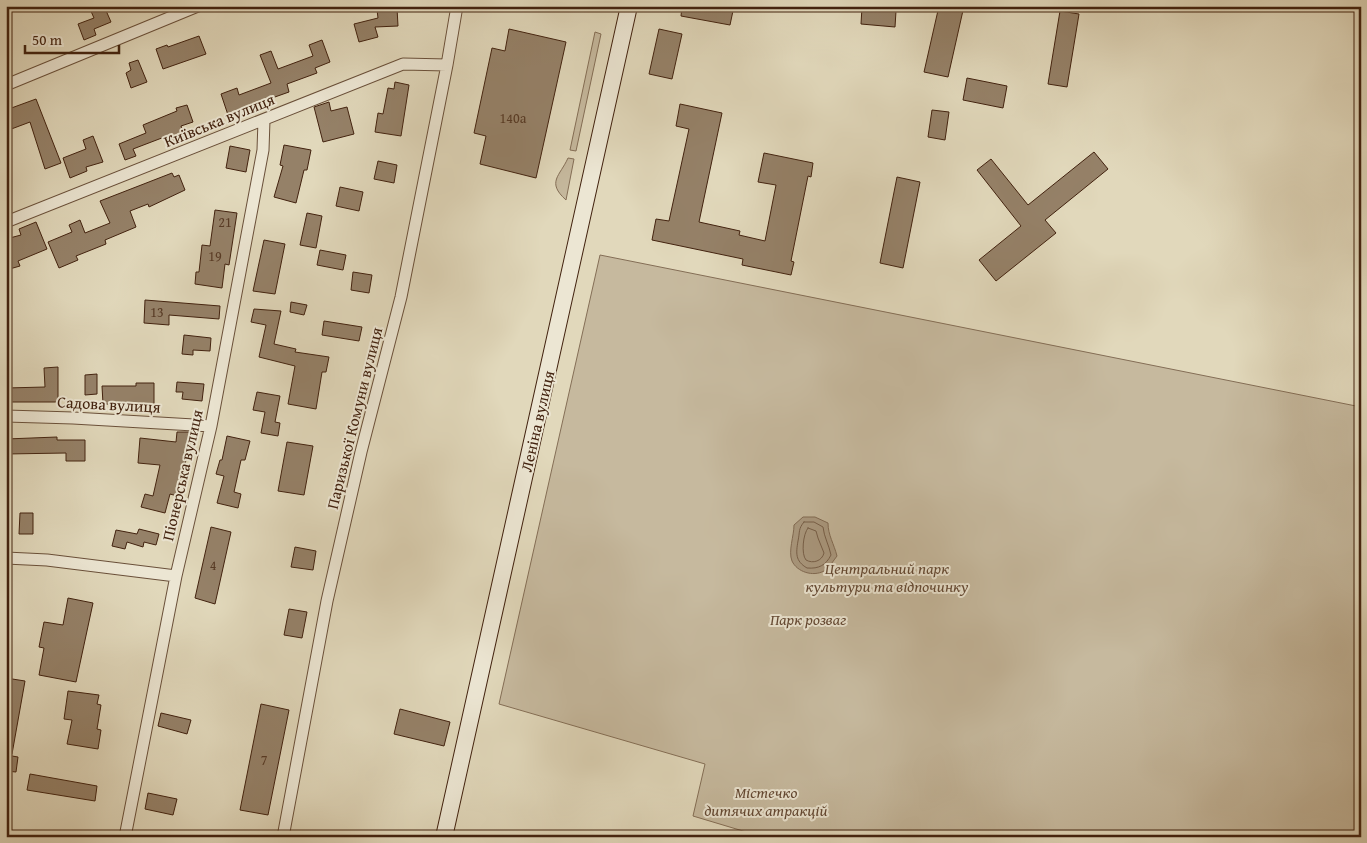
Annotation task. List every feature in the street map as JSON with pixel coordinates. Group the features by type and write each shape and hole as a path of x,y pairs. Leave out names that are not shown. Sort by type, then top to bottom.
{"main road":[{"name":"Леніна вулиця","path":"444,837 629,6"}],"street":[{"path":"6,85 198,6"},
{"name":"Паризької Комуни вулиця","path":"283,837 327,601 361,452 401,297 457,6"},
{"name":"Київська вулиця","path":"6,222 403,64 447,65"},
{"name":"Піонерська вулиця","path":"125,837 176,576 211,426 263,150 264,120"},
{"name":"Садова вулиця","path":"6,416 211,426"},
{"path":"6,558 47,560 176,576"}],"green space":[{"path":"595,32 601,34 576,151 570,150"},
{"path":"568,158 574,159 566,200 557,188 556,179"},
{"name":"Центральний парк культури та відпочинку","path":"600,255 1361,407 1361,837 763,837 693,816 705,764 499,704"}],"water":[{"path":"803,517 815,517 828,523 837,556 828,568 820,573 815,574 801,571 792,561 791,548 794,525"}],"building":[{"path":"104,6 111,22 94,29 96,35 84,40 78,24 94,18 90,9"},
{"path":"682,6 734,6 730,25 681,16"},
{"path":"939,6 964,6 948,77 924,72"},
{"path":"862,7 896,11 895,27 861,24"},
{"path":"397,8 398,26 375,27 378,37 359,42 354,24 378,18 377,10"},
{"path":"1060,11 1079,14 1067,87 1048,84"},
{"path":"509,29 566,42 536,178 480,164 486,136 474,133 492,48 505,51"},
{"path":"659,29 682,34 672,79 649,74"},
{"path":"199,36 206,54 163,69 156,49 167,45 168,47"},
{"path":"322,40 330,62 315,68 317,73 287,84 289,92 272,98 273,101 228,115 221,94 237,88 239,95 271,83 260,55 271,51 278,69 313,56 309,45"},
{"path":"138,60 147,82 131,88 126,73 131,70 129,63"},
{"path":"967,78 1007,86 1003,108 963,100"},
{"path":"395,82 409,85 401,136 375,132 378,113 383,114 388,88 394,89"},
{"path":"36,99 61,163 45,169 30,122 6,131 6,110"},
{"path":"329,102 331,111 347,107 354,134 323,142 314,107"},
{"path":"680,104 722,113 699,222 740,231 739,235 765,241 776,185 758,182 764,153 813,163 811,177 808,176 791,261 794,262 791,275 742,265 743,259 652,240 656,219 669,221 689,129 676,126"},
{"path":"187,105 193,122 181,126 185,137 170,143 167,136 133,149 136,156 125,160 119,144 146,133 143,125 177,111 176,108"},
{"path":"932,110 949,112 945,140 928,137"},
{"path":"93,136 103,162 86,167 87,171 70,178 63,158 86,149 83,140"},
{"path":"284,145 311,150 307,170 304,170 296,203 274,197 283,166 280,165"},
{"path":"230,146 250,150 246,172 226,168"},
{"path":"1094,152 1108,169 1045,220 1056,233 996,281 979,260 1021,226 977,170 991,159 1028,205"},
{"path":"378,161 397,165 394,183 374,179"},
{"path":"172,173 174,177 179,175 185,190 149,207 148,204 130,211 136,227 105,240 106,244 76,256 78,260 59,268 48,242 72,232 69,225 80,220 85,233 110,223 100,201"},
{"path":"897,177 920,182 903,268 880,263"},
{"path":"340,187 363,192 359,211 336,206"},
{"path":"215,210 237,213 229,265 225,264 222,288 195,284 196,272 199,272 202,245 210,246"},
{"path":"307,213 322,216 316,248 300,245"},
{"path":"36,222 47,249 18,261 20,266 6,270 6,239 21,235 19,229"},
{"path":"264,240 285,244 275,294 253,291"},
{"path":"320,250 346,255 343,270 317,265"},
{"path":"353,272 372,275 369,293 351,290"},
{"path":"145,300 220,306 219,319 169,315 169,325 144,323"},
{"path":"291,302 307,305 304,315 290,312"},
{"path":"254,309 281,311 274,344 296,349 295,352 329,357 326,372 322,372 316,409 288,404 295,366 259,357 266,325 251,322"},
{"path":"324,321 362,327 359,341 322,335"},
{"path":"184,335 211,338 210,351 193,350 193,355 182,354"},
{"path":"58,367 58,402 6,402 6,388 45,387 44,368"},
{"path":"97,374 97,394 85,395 85,375"},
{"path":"177,382 204,384 202,401 182,399 183,392 176,392"},
{"path":"136,383 154,383 154,404 103,404 102,386 136,386"},
{"path":"257,392 280,396 275,422 280,423 278,436 261,433 265,412 253,410"},
{"path":"177,432 193,432 190,457 187,456 177,496 170,494 165,513 141,507 145,494 153,496 160,465 138,463 140,438 176,442"},
{"path":"227,436 250,441 245,460 241,460 234,492 241,494 238,508 217,503 224,476 216,474 220,460 222,460"},
{"path":"57,437 57,440 85,440 85,461 66,461 66,453 6,454 6,439"},
{"path":"287,442 313,446 304,495 278,491"},
{"path":"20,513 33,513 33,534 19,534"},
{"path":"211,527 231,532 215,604 195,598"},
{"path":"139,529 159,534 156,545 144,542 143,547 127,542 125,549 112,546 116,530 137,534"},
{"path":"295,547 316,551 313,570 291,567"},
{"path":"68,598 93,603 76,682 39,675 44,648 39,647 44,622 63,625"},
{"path":"289,609 307,612 302,638 284,635"},
{"path":"6,678 25,681 12,754 6,754"},
{"path":"68,691 99,695 97,704 101,705 97,729 101,730 98,749 67,744 72,720 64,719"},
{"path":"261,704 289,710 268,815 240,810"},
{"path":"400,709 450,722 444,746 394,734"},
{"path":"161,713 191,720 187,734 158,726"},
{"path":"6,755 18,757 16,772 6,771"},
{"path":"30,774 97,786 95,801 27,790"},
{"path":"148,793 177,799 173,815 145,809"}],"park label":[{"name":"Парк розваг","path":"808,619"},
{"name":"Містечко дитячих атракцій","path":"766,801"}]}
